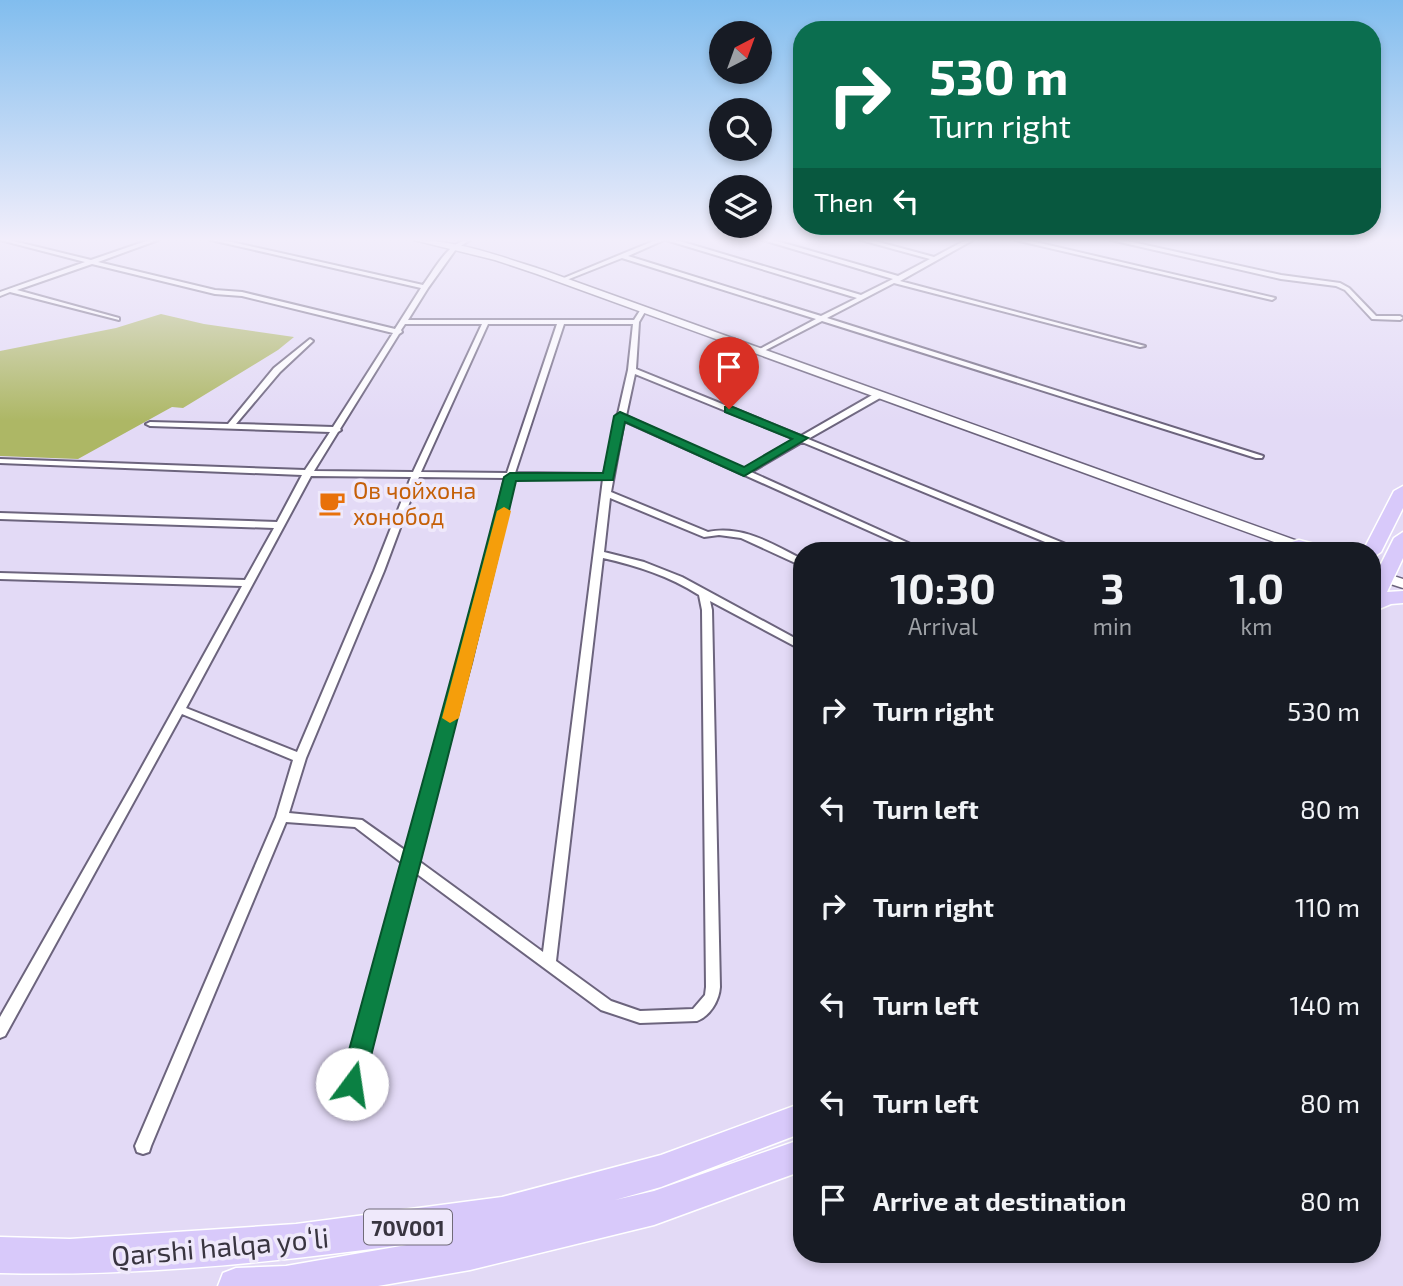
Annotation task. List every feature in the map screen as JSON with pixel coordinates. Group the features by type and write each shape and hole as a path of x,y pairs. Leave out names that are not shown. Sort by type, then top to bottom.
{"highway":[{"path":"1375,542 1403,491"},
{"path":"1381,572 1402,550"},
{"path":"1381,600 1403,597"},
{"name":"Qarshi halqa yoʻli","path":"0,1255 70,1257 296,1242 502,1214 661,1171 793,1121"},
{"name":"Qarshi halqa yoʻli","path":"236,1286 286,1284 470,1252 654,1208 793,1157"}],"main road":[{"path":"616,300 1284,542"},
{"path":"1381,576 1403,584"}],"street":[{"path":"45,300 117,319"},
{"path":"271,300 402,327 486,323 636,322"},
{"path":"0,1031 308,473 418,300"},
{"path":"760,300 1259,456"},
{"path":"758,352 855,300"},
{"path":"965,300 1142,346"},
{"path":"1357,300 1374,318 1401,318"},
{"path":"549,963 608,477 632,370 636,322 643,310"},
{"path":"346,1108 409,862 466,663 510,477 561,322"},
{"path":"143,1146 282,817 300,758 379,571 416,474 486,323"},
{"path":"230,427 277,370 310,341"},
{"path":"632,370 1053,542"},
{"path":"744,472 877,396"},
{"path":"620,416 901,542"},
{"path":"149,424 337,430"},
{"path":"0,461 308,473 608,477"},
{"path":"606,493 707,535 720,531 737,532 793,559"},
{"path":"0,516 280,525"},
{"path":"598,554 653,566 682,579 704,594 793,642"},
{"path":"0,576 249,583"},
{"path":"282,817 358,823 606,1006 640,1017 697,1015 712,997 707,624 704,594"},
{"path":"179,709 300,758"}],"green space":[{"path":"161,314 204,324 294,337 278,350 183,408 172,407 78,459 0,456 0,351 116,328"}],"slow traffic":[{"path":"450,718 504,511"}],"place":[{"name":"Ов чойхона хонобод","path":"332,503"}],"route":[{"path":"352,1084 409,862 466,663 510,477 608,477 620,416 744,472 802,438 729,409"}]}
